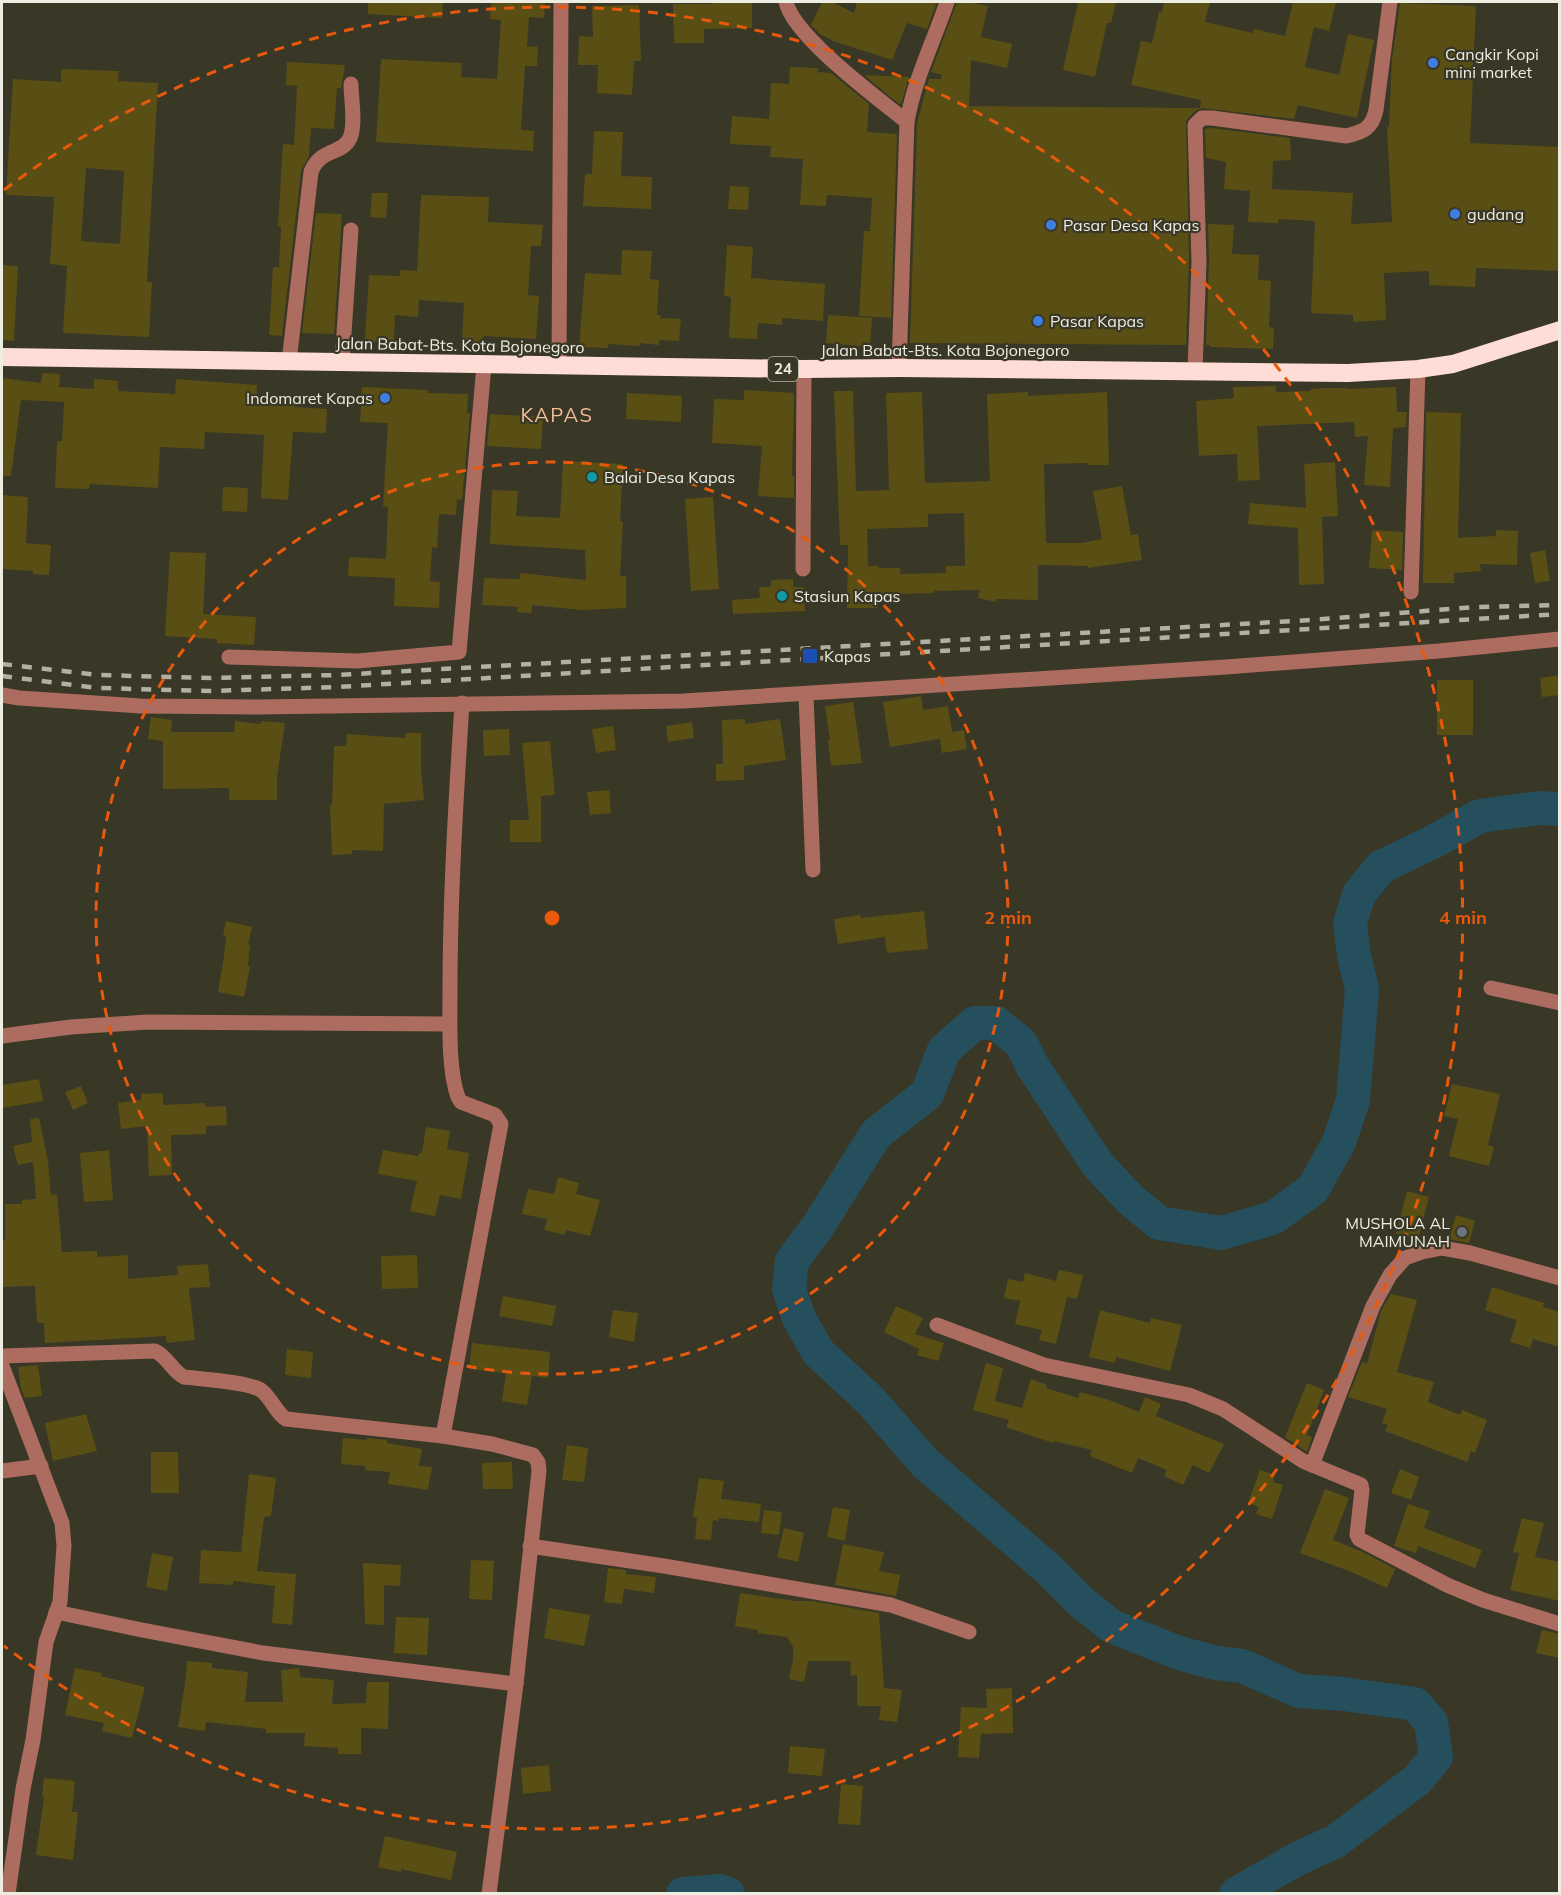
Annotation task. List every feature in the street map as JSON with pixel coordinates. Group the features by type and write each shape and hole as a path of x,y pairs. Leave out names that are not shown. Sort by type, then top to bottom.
{"highway":[{"name":"Jalan Babat-Bts. Kota Bojonegoro","path":"2,357 804,369 1195,370 1348,373 1418,369 1454,364 1560,330"}],"street":[{"path":"559,366 561,2"},
{"path":"786,2 797,22 830,59 907,122"},
{"path":"899,368 907,122 924,64 947,2"},
{"path":"1195,370 1199,262 1195,125 1202,118 1212,118 1346,136 1366,128 1373,121 1376,110 1390,2"},
{"path":"289,362 311,172 315,162 322,156 342,147 350,138 351,84"},
{"path":"342,363 351,230"},
{"path":"229,657 357,661 459,651 484,365"},
{"path":"803,569 804,369"},
{"path":"1411,592 1418,369"},
{"path":"2,695 141,706 257,707 684,701 1236,666 1439,651 1560,639"},
{"path":"806,695 813,870"},
{"path":"443,1436 501,1124 495,1115 461,1102 456,1092 451,1050 449,1024 451,901 462,703"},
{"path":"1491,988 1560,1003"},
{"path":"2,1036 71,1027 148,1022 449,1024"},
{"path":"1312,1466 1372,1306 1390,1275 1405,1258 1442,1248 1470,1253 1560,1278"},
{"path":"937,1325 1044,1365 1189,1395 1223,1409 1312,1466 1360,1485 1362,1490 1357,1535 1359,1539 1447,1585 1483,1600 1560,1624"},
{"path":"2,1356 155,1351 163,1354 184,1377 258,1388 269,1397 280,1415 286,1419 443,1436 492,1444 533,1455 538,1462 539,1471 516,1684 489,1893"},
{"path":"2,1366 62,1523 64,1546 60,1602 46,1642 33,1740 23,1790 8,1893"},
{"path":"2,1471 41,1466"},
{"path":"530,1546 664,1566 891,1605 969,1632"},
{"path":"56,1612 263,1653 516,1684"}],"building":[{"path":"368,2 443,2 442,18 368,14"},
{"path":"491,2 545,2 544,18 529,17 527,46 538,47 537,66 525,66 521,130 534,131 533,151 376,142 381,59 462,63 461,77 497,79 501,20 490,19"},
{"path":"712,2 752,2 752,28 704,29 704,43 674,43 673,4 713,4"},
{"path":"822,2 832,2 854,13 857,2 937,2 927,29 907,23 892,60 833,41 820,34 811,25"},
{"name":"Pasar Desa Kapas","path":"957,2 988,6 981,37 1012,44 1007,68 971,60 969,106 1200,108 1201,100 1131,85 1141,41 1152,43 1159,12 1162,13 1164,2 1210,2 1205,22 1253,33 1254,29 1285,36 1293,2 1336,2 1329,31 1314,27 1305,67 1339,75 1348,34 1374,40 1357,118 1298,105 1294,119 1202,108 1195,111 1186,121 1189,262 1186,345 910,343 917,123 929,79 941,79 942,75 931,72"},
{"path":"1078,2 1116,2 1111,23 1107,23 1095,77 1063,70"},
{"path":"1400,3 1476,6 1470,143 1560,147 1560,271 1476,268 1475,287 1429,285 1429,271 1384,273 1386,320 1353,322 1353,315 1311,313 1315,221 1279,219 1278,223 1248,222 1250,191 1224,189 1226,162 1206,158 1205,129 1290,138 1291,160 1273,161 1272,189 1353,193 1351,224 1392,222 1387,127 1389,127 1392,59"},
{"path":"639,5 641,61 634,61 632,95 597,93 598,65 578,65 579,36 593,37 592,6"},
{"path":"287,62 345,65 341,88 337,88 334,129 311,128 309,156 301,171 282,336 269,335 273,267 279,267 281,227 278,226 283,144 294,145 297,86 286,85"},
{"path":"790,67 819,68 817,72 831,73 869,104 867,132 897,134 891,318 859,316 864,231 870,231 872,198 827,195 826,206 800,205 803,159 770,157 771,146 730,144 732,116 769,119 771,83 789,84"},
{"path":"61,69 119,71 118,81 158,83 147,282 152,282 149,337 63,333 67,266 50,264 54,197 6,195 13,79 61,82","holes":["86,168 124,171 120,244 81,241"]},
{"path":"864,75 909,77 901,104 898,103"},
{"path":"594,131 623,132 621,176 652,177 651,209 583,206 585,174 592,174"},
{"path":"730,186 749,187 748,210 728,209"},
{"path":"372,193 388,193 386,218 370,217"},
{"path":"421,195 489,197 488,222 543,225 541,246 531,246 528,295 539,296 536,339 483,336 482,344 462,343 464,303 419,300 418,317 395,315 394,343 365,341 369,275 400,276 400,270 417,271"},
{"path":"316,213 342,214 334,334 302,333"},
{"path":"1208,224 1234,225 1232,254 1259,255 1258,280 1271,281 1269,327 1274,328 1273,349 1206,345"},
{"path":"727,245 753,247 751,278 825,284 823,321 782,318 782,325 758,323 757,339 729,338 731,297 724,296"},
{"path":"622,250 652,251 650,279 659,280 657,315 661,315 660,318 681,319 679,341 659,340 659,345 640,343 640,346 608,344 608,348 579,347 585,273 621,275"},
{"path":"2,265 18,266 14,341 2,340"},
{"path":"828,315 872,318 870,347 826,343"},
{"path":"42,373 60,374 59,387 94,389 94,379 118,381 118,391 175,394 176,379 257,385 257,397 294,399 294,407 327,409 326,433 293,432 288,500 261,498 264,435 205,432 204,449 160,447 158,488 90,484 89,489 55,488 57,441 62,441 64,402 21,400 11,476 2,476 2,378 41,383"},
{"path":"1276,386 1276,392 1327,388 1396,387 1397,412 1407,412 1406,427 1393,428 1390,487 1364,485 1368,436 1355,437 1354,422 1257,426 1260,480 1238,481 1237,454 1199,456 1196,401 1234,398 1233,387"},
{"path":"362,387 468,394 467,413 470,413 462,500 457,499 456,515 439,514 437,548 432,547 430,581 440,582 439,608 394,606 395,578 348,576 349,557 386,559 388,507 383,506 388,423 360,422"},
{"path":"744,390 794,393 792,476 794,476 794,498 758,496 762,446 712,443 714,399 744,400"},
{"path":"834,391 853,391 856,491 889,490 886,393 922,392 925,483 990,481 987,394 1028,392 1028,396 1107,392 1109,465 1044,464 1046,543 1081,543 1102,539 1093,491 1122,486 1131,535 1138,534 1142,560 1088,568 1088,566 1038,565 1038,600 996,599 996,602 978,598 980,590 934,591 934,593 901,594 901,598 878,599 878,608 847,608 848,545 840,545","holes":["964,513 965,566 946,566 946,573 900,574 900,568 868,566 867,529 928,527 928,514"]},
{"path":"627,393 682,396 681,422 626,419"},
{"path":"1426,412 1461,413 1458,538 1496,536 1496,530 1518,531 1517,565 1480,564 1481,571 1454,573 1454,583 1423,583"},
{"path":"490,414 543,417 541,449 487,446"},
{"path":"563,461 623,464 620,576 626,576 626,608 581,610 532,605 531,613 517,612 518,607 482,605 484,578 520,579 520,573 586,580 585,550 490,544 492,490 518,491 516,516 560,518"},
{"path":"1335,462 1338,516 1322,517 1324,584 1299,585 1298,528 1248,524 1250,503 1306,508 1304,464"},
{"path":"223,487 248,488 247,512 222,511"},
{"path":"2,495 28,497 26,543 51,545 49,575 33,574 33,571 2,569"},
{"path":"713,497 719,589 691,591 685,499"},
{"path":"1372,530 1403,532 1402,570 1369,568"},
{"path":"1545,550 1550,581 1535,583 1530,553"},
{"path":"170,552 206,553 203,614 256,617 254,645 217,643 217,639 165,636"},
{"name":"Stasiun Kapas","path":"793,579 793,587 803,587 805,611 733,614 732,600 760,598 759,587 771,587 771,580"},
{"path":"1560,675 1560,695 1542,697 1540,678"},
{"path":"1437,680 1473,680 1473,735 1437,735"},
{"path":"921,696 923,710 948,706 952,732 964,730 967,749 942,753 940,739 890,747 883,702"},
{"path":"853,702 862,763 831,766 825,706"},
{"path":"151,717 172,720 171,732 234,732 235,721 261,724 261,721 285,723 277,777 277,800 232,800 229,799 229,788 163,789 163,741 148,739"},
{"path":"745,719 745,724 780,719 786,760 744,766 744,780 716,781 716,764 723,764 722,720"},
{"path":"692,722 694,738 668,742 666,726"},
{"path":"613,726 616,750 596,753 592,729"},
{"path":"509,729 510,755 484,756 483,730"},
{"path":"405,733 421,733 424,800 384,804 383,851 352,850 352,854 332,855 330,805 332,805 334,746 346,746 347,734 405,738"},
{"path":"550,741 555,795 541,796 541,842 510,842 510,820 529,820 522,743"},
{"path":"609,790 611,813 590,815 587,792"},
{"path":"924,911 928,949 887,953 885,937 838,944 834,919"},
{"path":"226,921 252,927 248,945 250,945 248,966 250,967 244,997 218,992 224,957 226,936 223,935"},
{"path":"39,1079 43,1101 2,1108 2,1085"},
{"path":"1452,1084 1500,1094 1488,1145 1494,1147 1489,1166 1449,1156 1458,1119 1444,1116"},
{"path":"81,1086 88,1103 73,1110 65,1092"},
{"path":"163,1093 163,1105 205,1103 205,1107 226,1106 227,1125 206,1126 206,1134 171,1135 172,1175 149,1176 147,1126 121,1129 118,1103 141,1100 141,1094"},
{"path":"39,1118 48,1161 51,1195 57,1194 62,1252 97,1251 97,1257 128,1255 128,1279 178,1275 177,1266 208,1264 210,1287 189,1288 195,1340 167,1343 166,1336 45,1343 44,1323 37,1323 35,1286 2,1287 5,1204 22,1204 22,1200 36,1199 33,1162 18,1165 13,1146 32,1142 30,1119"},
{"path":"426,1127 450,1131 447,1149 469,1153 461,1199 440,1195 435,1216 410,1211 417,1181 378,1174 383,1150 418,1156 422,1153"},
{"path":"109,1150 113,1200 84,1202 80,1153"},
{"path":"558,1177 579,1183 576,1194 600,1200 590,1236 566,1230 565,1235 544,1230 547,1219 522,1214 528,1189 554,1194"},
{"path":"1407,1191 1429,1197 1418,1239 1396,1234"},
{"name":"MUSHOLA AL MAIMUNAH","path":"1456,1215 1475,1221 1469,1243 1449,1239"},
{"path":"417,1255 418,1288 382,1289 381,1256"},
{"path":"1059,1270 1083,1275 1077,1299 1067,1297 1056,1344 1039,1340 1042,1330 1015,1324 1020,1301 1004,1298 1008,1279 1023,1282 1025,1273 1056,1281"},
{"path":"1492,1287 1544,1303 1543,1307 1560,1312 1560,1347 1533,1339 1530,1348 1510,1342 1517,1320 1485,1310"},
{"path":"1391,1294 1417,1300 1397,1372 1434,1382 1428,1402 1460,1415 1462,1410 1487,1420 1475,1453 1471,1451 1467,1462 1385,1431 1388,1425 1382,1423 1387,1409 1348,1397 1362,1362 1367,1364 1381,1311"},
{"path":"503,1296 556,1306 552,1326 499,1316"},
{"path":"896,1306 923,1318 915,1334 944,1343 938,1361 917,1355 919,1349 884,1332"},
{"path":"613,1310 638,1313 634,1342 609,1337"},
{"path":"1100,1310 1150,1323 1151,1318 1182,1325 1170,1371 1116,1357 1115,1363 1089,1357"},
{"path":"472,1343 550,1352 548,1378 532,1376 527,1405 502,1401 506,1373 469,1369"},
{"path":"287,1349 313,1352 311,1378 285,1375"},
{"path":"986,1363 1003,1368 995,1401 1022,1408 1031,1379 1047,1385 1046,1388 1078,1398 1080,1392 1139,1412 1145,1397 1161,1404 1156,1416 1224,1444 1209,1473 1193,1465 1183,1485 1164,1476 1167,1470 1138,1458 1132,1473 1090,1456 1092,1450 1054,1441 1053,1443 1006,1427 1009,1420 973,1410"},
{"path":"38,1365 42,1396 25,1398 18,1367"},
{"path":"1307,1383 1324,1390 1307,1435 1312,1437 1307,1452 1285,1437"},
{"path":"86,1414 97,1451 53,1461 45,1423"},
{"path":"343,1438 387,1440 387,1443 422,1449 419,1466 432,1467 428,1490 388,1484 390,1472 365,1470 365,1466 341,1464"},
{"path":"567,1445 588,1448 584,1482 562,1480"},
{"path":"151,1452 178,1452 179,1493 151,1493"},
{"path":"512,1462 513,1489 483,1489 482,1463"},
{"path":"1400,1469 1419,1477 1411,1500 1391,1493"},
{"path":"1260,1470 1275,1475 1273,1482 1283,1485 1272,1519 1256,1514 1259,1507 1248,1503"},
{"path":"249,1474 276,1478 271,1516 264,1517 257,1571 296,1574 292,1625 272,1623 275,1586 233,1581 233,1585 199,1583 201,1550 241,1552"},
{"path":"699,1478 724,1481 721,1499 761,1504 759,1522 719,1518 718,1521 713,1520 711,1540 695,1539 697,1518 693,1517"},
{"path":"1325,1489 1349,1498 1333,1540 1395,1569 1387,1588 1300,1553"},
{"path":"1408,1504 1430,1511 1424,1528 1482,1550 1475,1568 1418,1546 1416,1553 1394,1546"},
{"path":"833,1507 850,1510 845,1541 827,1537"},
{"path":"764,1510 782,1512 779,1535 761,1533"},
{"path":"1522,1518 1544,1523 1535,1557 1560,1562 1560,1601 1510,1590 1519,1553 1513,1552"},
{"path":"784,1528 804,1533 798,1562 777,1557"},
{"path":"843,1544 884,1552 879,1571 900,1575 896,1596 835,1585"},
{"path":"152,1553 173,1557 167,1591 146,1587"},
{"path":"471,1560 494,1561 492,1600 469,1599"},
{"path":"363,1563 401,1565 400,1586 384,1585 384,1625 365,1624"},
{"path":"608,1568 626,1570 626,1574 656,1577 654,1593 624,1589 622,1604 604,1602"},
{"path":"740,1593 812,1601 879,1613 884,1688 902,1690 897,1722 879,1720 881,1706 857,1706 857,1675 851,1676 850,1661 808,1661 804,1682 789,1679 793,1647 787,1637 758,1633 758,1630 735,1626"},
{"path":"549,1608 590,1615 584,1646 544,1638"},
{"path":"396,1617 429,1618 427,1655 394,1653"},
{"path":"1542,1630 1560,1634 1560,1658 1536,1653"},
{"path":"187,1661 212,1663 212,1668 248,1672 245,1702 283,1702 281,1670 299,1668 300,1677 334,1680 332,1704 366,1703 367,1682 389,1682 388,1729 361,1728 361,1754 338,1754 338,1748 304,1746 305,1733 266,1733 266,1729 206,1722 205,1731 178,1727"},
{"path":"75,1668 102,1673 101,1676 145,1687 132,1738 102,1731 104,1723 65,1715"},
{"path":"1012,1688 1013,1733 981,1734 979,1758 958,1757 961,1707 987,1708 986,1689"},
{"path":"790,1746 825,1749 822,1776 788,1773"},
{"path":"549,1765 551,1791 523,1794 521,1768"},
{"path":"44,1778 75,1781 72,1812 78,1812 73,1860 36,1855 44,1797 42,1797"},
{"path":"841,1784 863,1786 860,1825 838,1824"},
{"path":"385,1836 457,1852 451,1880 401,1869 401,1872 378,1867"}],"waterway":[{"path":"1236,1894 1297,1859 1336,1841 1417,1780 1436,1757 1431,1722 1415,1704 1344,1694 1299,1691 1242,1666 1216,1663 1179,1653 1111,1626 925,1463 871,1401 818,1352 799,1318 789,1289 792,1261 818,1226 876,1134 927,1094 944,1050 975,1023 996,1023 1021,1043 1033,1067 1098,1165 1131,1200 1159,1223 1221,1233 1273,1218 1313,1189 1339,1142 1353,1100 1362,989 1350,923 1359,894 1381,867 1480,816 1539,808 1560,809"},
{"path":"683,1894 720,1891 728,1894"}],"railway":[{"path":"2,664 98,675 211,678 337,675 1311,620 1475,607 1560,605"},
{"path":"2,676 98,688 211,691 337,687 1560,614"}],"place":[{"name":"Cangkir Kopi mini market","path":"1433,63"},
{"name":"gudang","path":"1455,214"},
{"name":"Pasar Desa Kapas","path":"1051,225"},
{"name":"Pasar Kapas","path":"1038,321"},
{"name":"Indomaret Kapas","path":"385,398"},
{"name":"Balai Desa Kapas","path":"592,477"},
{"name":"Stasiun Kapas","path":"782,596"},
{"name":"Kapas","path":"810,656"},
{"name":"MUSHOLA AL MAIMUNAH","path":"1462,1232"}],"district":[{"name":"KAPAS","path":"557,415"}]}
